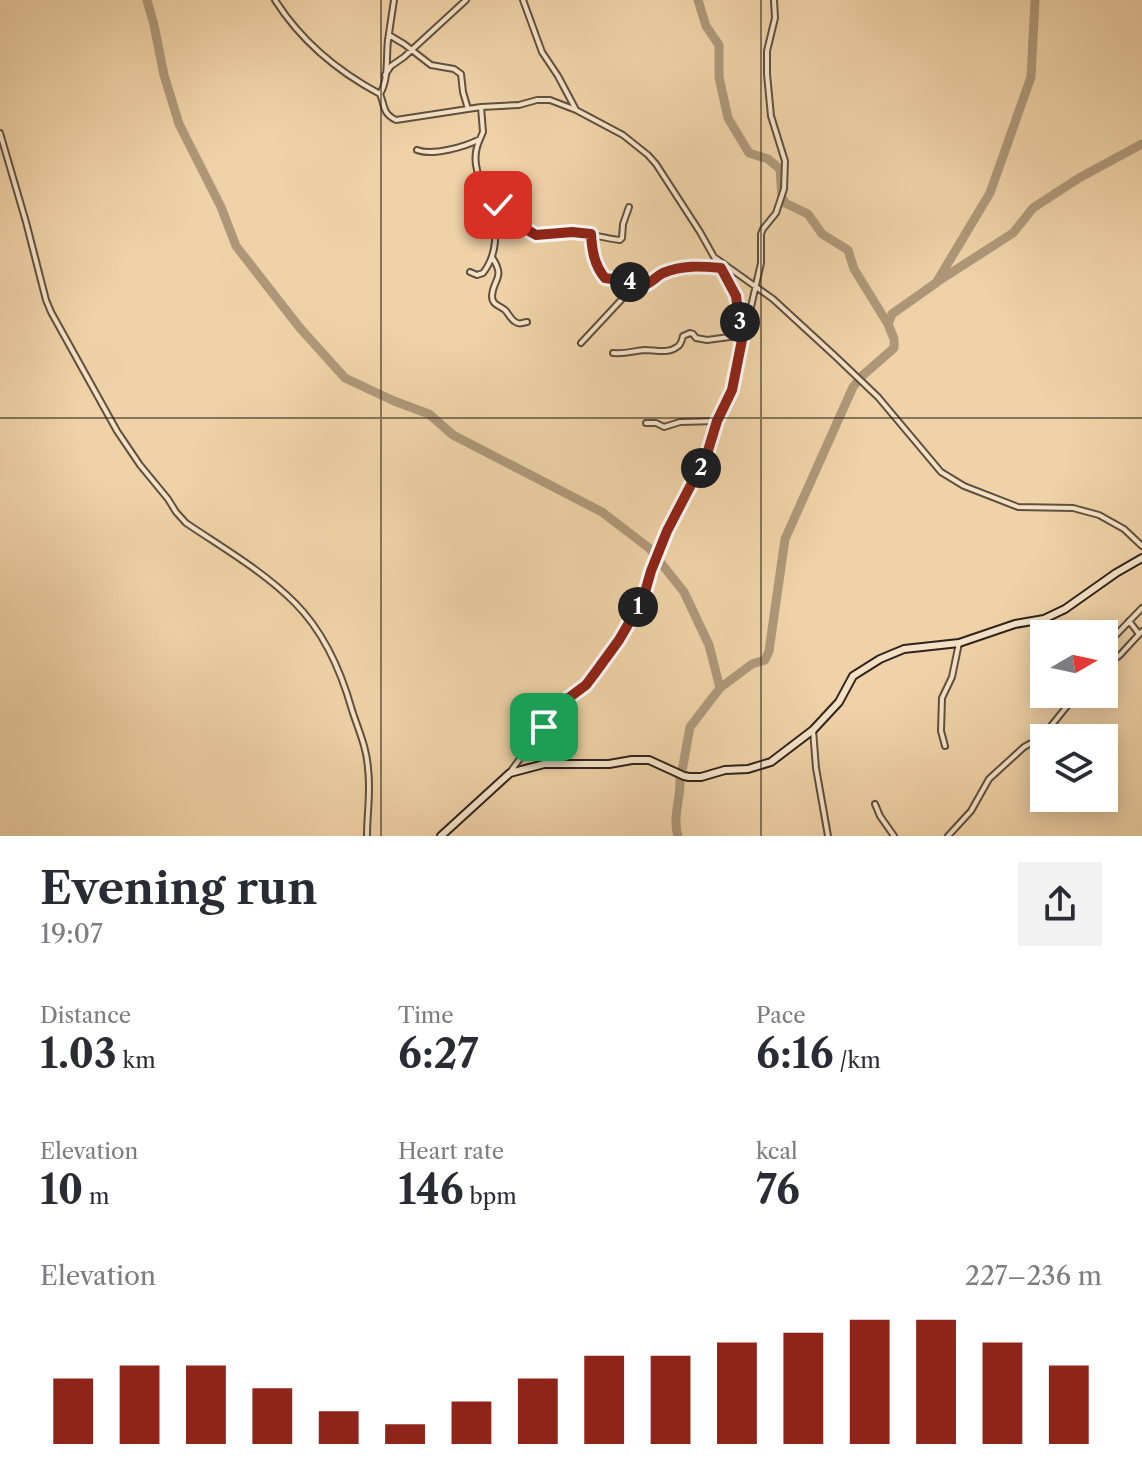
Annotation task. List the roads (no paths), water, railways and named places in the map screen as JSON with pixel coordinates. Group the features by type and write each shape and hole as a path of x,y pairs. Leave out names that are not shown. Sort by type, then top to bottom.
{"street":[{"path":"275,0 303,37 345,74 380,94"},
{"path":"394,0 380,94 388,116 396,120 545,100 561,103 623,135 648,155 691,217 721,268 736,296 742,340"},
{"path":"385,75 391,66 466,0"},
{"path":"523,0 542,52 576,110"},
{"path":"441,836 510,773 559,705 586,685 619,640 643,599 661,544 690,484 702,467 717,421 732,390 762,256 761,234 781,203 785,174 783,151 771,116 767,74 767,51 775,18 774,0"},
{"path":"389,35 431,65 454,69 461,74 468,109"},
{"path":"470,272 477,275 483,273 492,257 495,237 495,221 487,191 476,168 475,155 483,132 481,107"},
{"path":"0,133 46,300 117,431 186,523 271,581 295,603 312,623 335,662 345,684 368,762 367,836"},
{"path":"417,150 426,153 480,139"},
{"path":"487,191 498,205 536,235 572,232 620,240 629,207"},
{"path":"591,234 596,262 605,278 647,284 665,272 695,265 721,268"},
{"path":"492,257 499,275 492,300 514,321 527,322"},
{"path":"714,257 756,286 803,326 866,386 941,472 952,480 1018,507 1073,508 1099,515 1124,529 1142,546"},
{"path":"581,343 637,283"},
{"path":"613,353 663,352 678,347 683,336 690,333 707,340 737,336 742,340"},
{"path":"646,423 664,427 680,422 717,421"},
{"path":"510,773 544,764 609,764 643,759 684,776 701,777 771,762 813,730 839,702 853,676 880,659 916,646 959,643 1015,624 1044,619 1065,609 1142,558"},
{"path":"1118,633 1142,608"},
{"path":"1118,656 1141,633 1129,621"},
{"path":"945,746 941,731 942,698 952,677 959,643"},
{"path":"948,836 971,811 989,779 1024,747 1042,737 1066,708"},
{"path":"813,730 828,836"},
{"path":"875,804 894,836"}],"waterway":[{"path":"147,0 179,124 221,207 236,246 300,328 345,378 429,414 453,435 602,512 649,548 684,592 709,645 720,688"},
{"path":"698,0 706,26 719,45 719,77 728,118 749,153 768,159 780,169 785,203 808,214 822,234 848,250 854,269 888,324"},
{"path":"682,771 690,727 720,688 752,664 765,660 769,651 785,539 853,387 894,348 888,324 892,314 936,283 990,193 1031,77 1035,0"},
{"path":"937,282 1013,233 1033,208 1079,178 1142,144"},
{"path":"678,836 676,822 680,779"}]}
